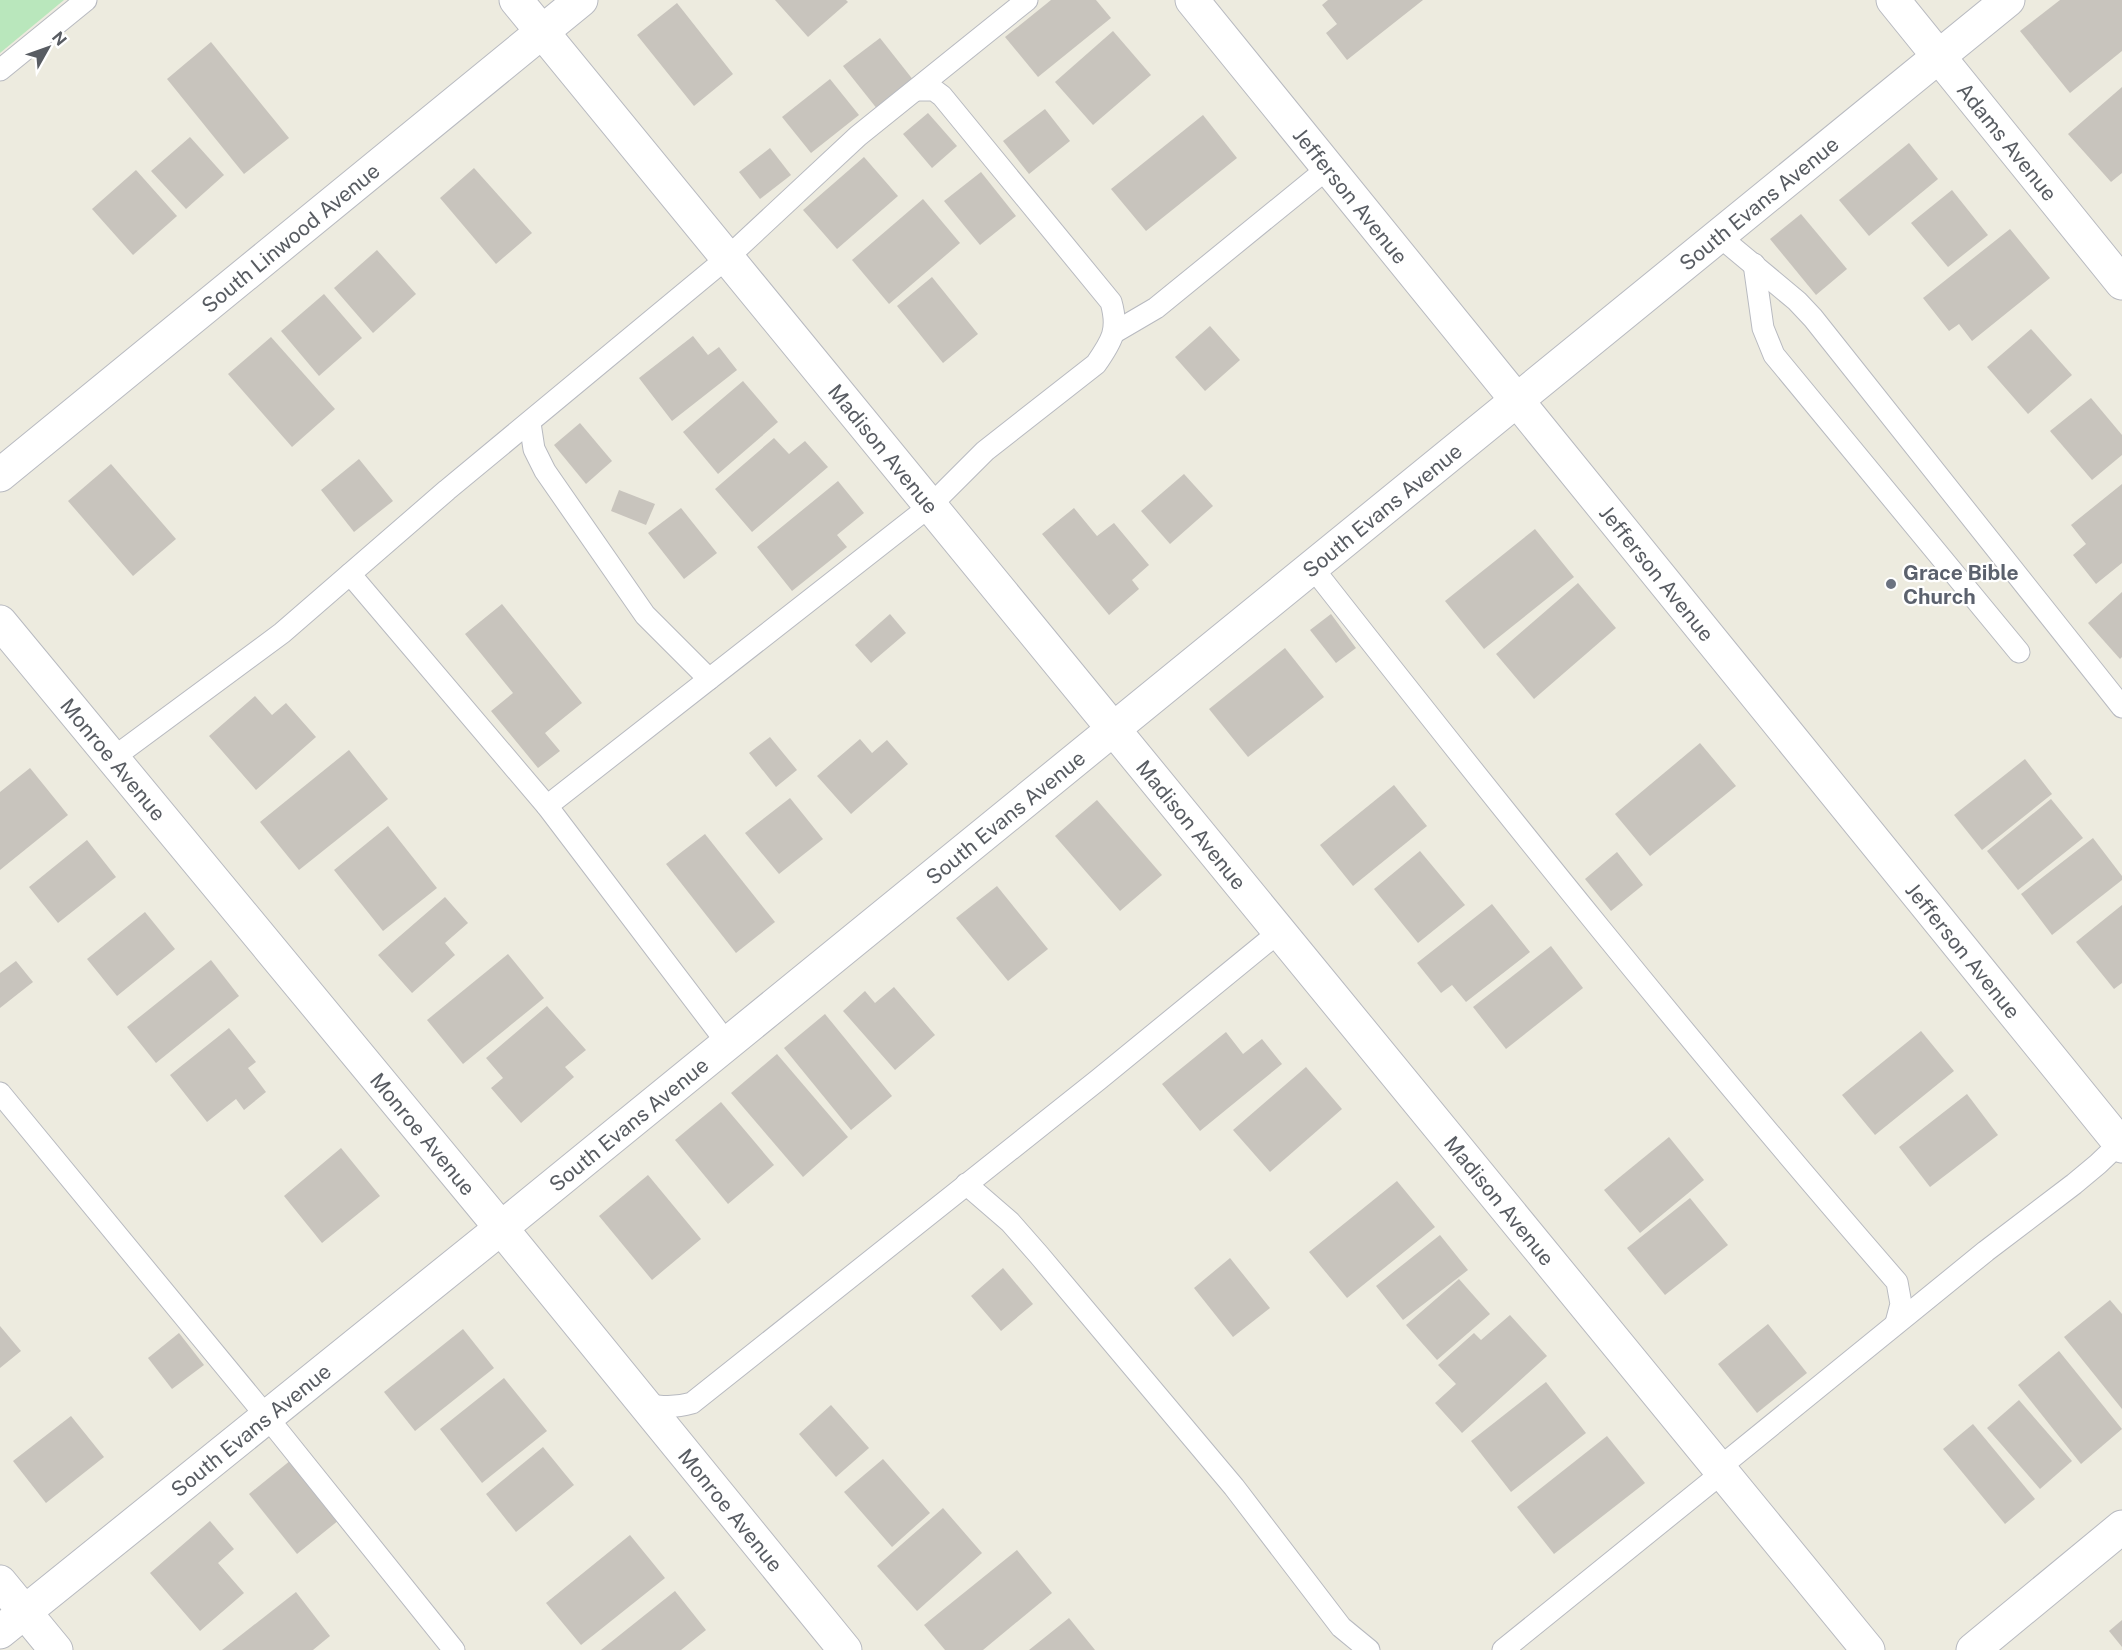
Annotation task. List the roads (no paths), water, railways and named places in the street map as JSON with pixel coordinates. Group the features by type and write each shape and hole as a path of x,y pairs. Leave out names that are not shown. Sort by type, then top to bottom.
{"street":[{"name":"Madison Avenue","path":"516,0 1868,1650"},
{"name":"South Linwood Avenue","path":"0,475 581,0"},
{"name":"Jefferson Avenue","path":"1192,0 2121,1143"},
{"name":"Adams Avenue","path":"1893,0 2122,283"},
{"name":"South Evans Avenue","path":"12,1622 501,1228 2008,0"},
{"name":"Monroe Avenue","path":"0,622 501,1228 845,1650"},
{"path":"1973,1650 2122,1527"},
{"path":"0,1582 12,1622 56,1650"}],"lane":[{"path":"0,70 86,0"},
{"path":"112,758 282,633 447,490 727,258 858,136 1027,0"},
{"path":"916,90 934,90 942,96 1111,302 1115,332"},
{"path":"547,806 930,506 985,451 1096,364 1115,332 1156,308 1328,168"},
{"path":"1719,236 1797,301 1813,318 2122,707"},
{"path":"1754,264 1763,328 1774,355 2019,652"},
{"path":"530,423 534,449 545,471 645,615 709,679"},
{"path":"1312,567 1786,1155 1897,1282 1900,1304 1896,1323"},
{"path":"350,574 547,806 727,1043"},
{"path":"644,1404 676,1408 692,1403 1098,1080 1279,932"},
{"path":"0,1093 267,1417 454,1650"},
{"path":"1503,1650 1896,1323 2090,1171 2121,1143"},
{"path":"966,1184 1010,1222 1039,1255 1234,1487 1341,1627 1367,1649"}],"place":[{"name":"Grace Bible Church","path":"1891,584"}]}
